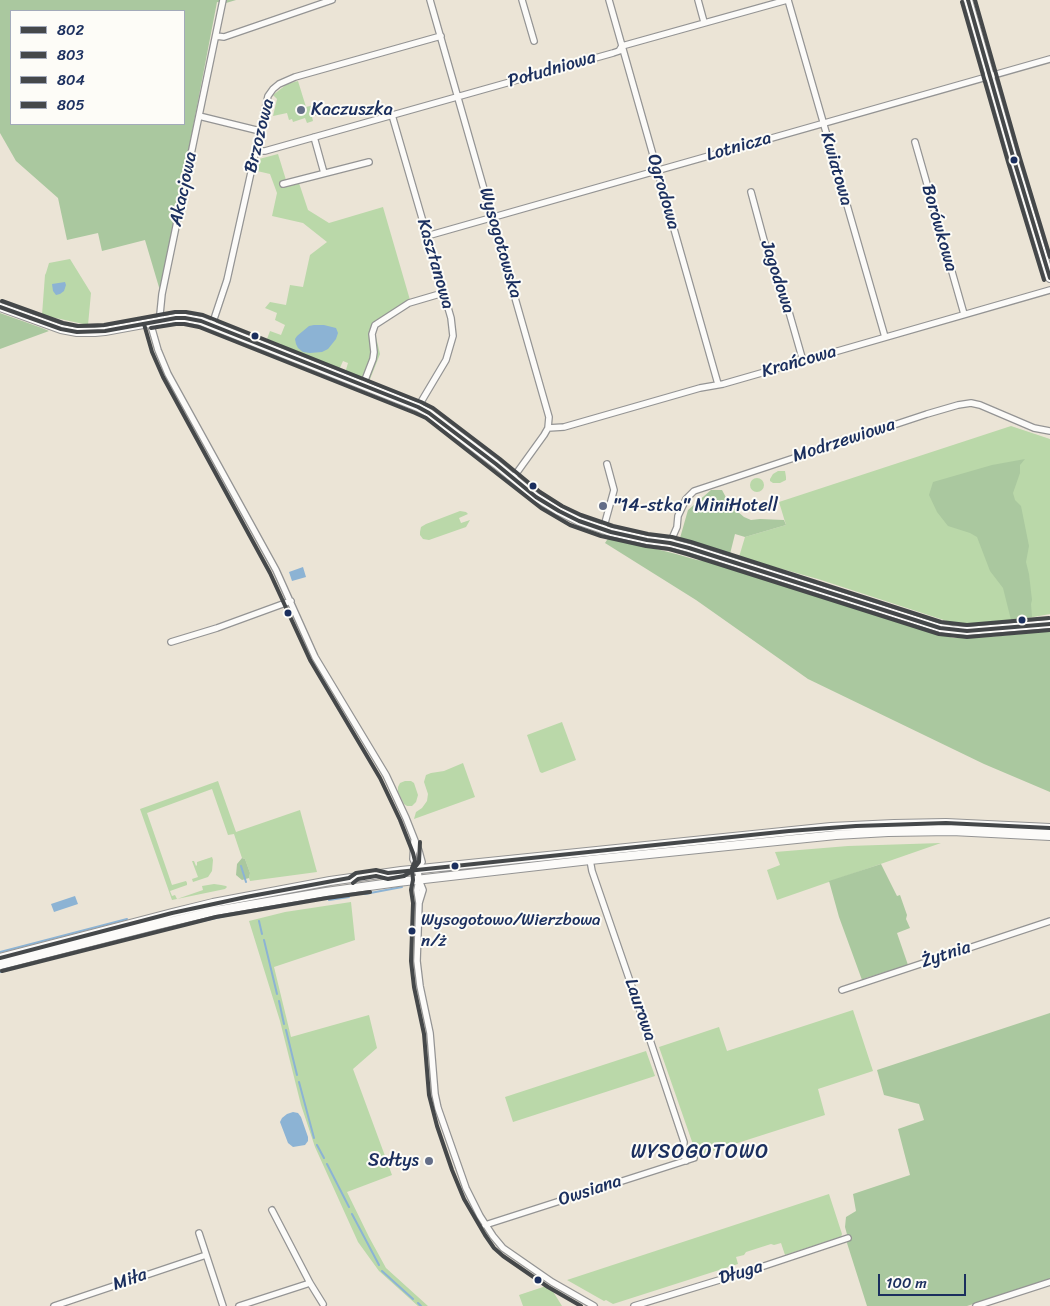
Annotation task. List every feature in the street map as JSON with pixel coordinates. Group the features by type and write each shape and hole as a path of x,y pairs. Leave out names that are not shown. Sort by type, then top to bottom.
{"main road":[{"path":"968,0 1050,278"},
{"path":"0,307 69,331 85,333 161,320 185,318 201,321 430,413 544,503 573,519 603,530 646,540 670,543 768,572 940,628 967,631 1050,624"},
{"path":"0,958 213,903 330,881 401,871 848,826 946,824 1050,828"},
{"path":"0,965 222,910 326,892 419,880 590,860 862,833 944,831 1050,836"}],"street":[{"name":"Akacjowa","path":"161,320 162,294 223,0"},
{"path":"216,36 224,37 332,0"},
{"name":"Wysogotowska","path":"430,0 549,416 548,428"},
{"path":"522,0 534,41"},
{"name":"Ogrodowa","path":"609,0 718,384"},
{"path":"698,0 704,22"},
{"name":"Południowa","path":"256,151 265,152 619,51 622,46 704,22 788,0"},
{"name":"Kwiatowa","path":"788,0 885,337"},
{"name":"Brzozowa","path":"212,325 227,280 268,96 279,84 295,77 441,36"},
{"name":"Lotnicza","path":"427,236 1050,58"},
{"name":"Kasztanowa","path":"392,115 451,318 453,336 446,360 418,407"},
{"path":"199,116 260,131"},
{"path":"314,137 324,173"},
{"name":"Borówkowa","path":"915,142 964,314"},
{"path":"283,184 369,162"},
{"name":"Jagodowa","path":"751,192 765,244 783,299 787,305 803,361"},
{"name":"Krańcowa","path":"548,428 564,427 723,384 1050,290"},
{"path":"363,385 373,359 372,334 375,325 409,303 443,293"},
{"path":"150,322 158,350 168,374 276,570 316,656 386,775 406,818 422,862 418,869"},
{"name":"Modrzewiowa","path":"670,543 677,527 678,516 686,499 694,491 927,414 971,403 1034,428 1050,431"},
{"path":"513,478 548,428"},
{"path":"603,530 614,490 607,464"},
{"path":"171,642 217,628 291,601"},
{"path":"414,840 413,859 418,869 419,880 423,890 419,903 417,960 420,986 430,1032 436,1100 466,1188 485,1224 506,1251 552,1282 594,1306"},
{"path":"401,871 413,859"},
{"name":"Laurowa","path":"590,860 592,872 684,1142 686,1160"},
{"name":"Żytnia","path":"842,990 1050,921"},
{"name":"Owsiana","path":"485,1224 694,1158"},
{"path":"272,1210 323,1304"},
{"path":"199,1234 223,1306"},
{"name":"Długa","path":"634,1306 848,1238"},
{"name":"Miła","path":"54,1306 206,1255"},
{"path":"976,1306 1050,1282"},
{"path":"239,1306 310,1283"}],"green space":[{"path":"0,0 236,0 226,3 217,2 161,294 145,240 102,251 98,233 67,240 58,198 16,161 0,133"},
{"name":"Kaczuszka","path":"298,81 306,107 318,104 320,114 312,117 313,121 307,123 305,118 293,122 292,119 289,120 287,113 273,116 277,99 273,95 287,84"},
{"path":"278,154 286,180 297,177 308,210 329,223 383,207 410,300 373,324 380,354 369,382 345,373 348,363 343,361 339,370 267,339 270,331 281,335 285,325 275,320 277,313 265,308 270,302 286,305 290,285 303,287 310,255 327,242 303,223 272,216 277,193 270,174 257,171 259,159"},
{"path":"70,259 91,293 88,325 42,315 45,275 49,263"},
{"path":"0,313 42,328 49,331 0,349"},
{"path":"1011,426 1050,439 1050,614 1012,621 959,625 818,579 739,557 745,537 786,525 779,502"},
{"path":"1025,459 1020,465 1020,473 1013,493 1015,500 1021,506 1029,546 1026,562 1032,600 1032,617 1011,620 1003,588 990,571 977,537 948,526 937,512 929,495 933,482 992,465"},
{"path":"778,471 785,471 786,480 780,483 773,483 770,479"},
{"path":"757,478 762,480 764,485 762,490 757,492 752,490 750,485 752,480"},
{"path":"711,490 722,490 730,505 744,517 751,520 784,520 786,525 745,537 735,534 730,554 680,538 688,510"},
{"path":"460,511 468,514 459,518 461,523 470,520 466,527 429,540 423,539 420,535 421,527 426,524"},
{"path":"609,537 697,560 726,564 927,631 954,638 990,637 1050,631 1050,792 984,764 808,679 696,600 605,543"},
{"path":"562,722 576,760 542,773 527,735"},
{"path":"463,763 475,797 414,819 416,812 427,801 428,794 424,782 426,775 444,771"},
{"path":"218,781 236,832 300,810 317,872 250,881 250,873 245,859 242,858 234,834 228,835 212,789 147,813 172,885 186,881 187,883 187,885 170,891 172,896 175,895 177,899 172,900 140,809"},
{"path":"405,781 414,783 418,795 416,802 412,806 404,804 398,792 400,783"},
{"path":"941,843 777,900 767,870 780,865 775,852 848,846"},
{"path":"212,857 212,871 208,877 193,882 192,879 198,877 192,861 194,861 196,866 197,862"},
{"path":"242,858 245,859 250,873 249,878 242,880 236,875 237,864"},
{"path":"881,864 897,896 900,895 907,915 906,919 910,928 897,933 908,965 862,980 839,917 829,881"},
{"path":"214,884 227,887 225,889 177,899 203,890 202,886"},
{"path":"351,902 355,940 274,967 291,1037 369,1015 377,1048 353,1069 392,1175 347,1192 386,1268 428,1306 418,1306 379,1271 358,1242 315,1147 301,1105 280,1021 249,921 285,912"},
{"path":"853,1010 873,1071 818,1089 825,1115 697,1156 659,1047 719,1027 727,1051"},
{"path":"1050,1013 1050,1279 967,1306 867,1306 847,1243 848,1238 845,1227 846,1217 856,1211 853,1194 910,1175 898,1129 924,1120 919,1104 884,1095 877,1070"},
{"path":"646,1051 655,1076 513,1122 505,1097"},
{"path":"829,1194 842,1234 841,1237 785,1255 781,1243 771,1244 736,1257 738,1264 613,1304 606,1300 604,1301 567,1280"},
{"path":"549,1285 562,1306 523,1306 519,1295"}],"water":[{"path":"65,282 64,291 56,295 52,284"},
{"path":"309,326 336,328 338,333 336,339 328,349 322,352 303,352 298,348 295,339"},
{"path":"303,567 306,577 292,581 289,572"},
{"path":"75,896 78,904 54,912 51,904"},
{"path":"298,1113 301,1117 308,1137 305,1145 293,1147 288,1143 280,1122 287,1114"}],"waterway":[{"path":"241,866 246,882"},
{"path":"365,894 402,887"},
{"path":"329,900 349,897"},
{"path":"0,972 144,934 234,914"},
{"path":"0,952 127,919"},
{"path":"259,921 262,934"},
{"path":"264,940 277,994"},
{"path":"279,1001 284,1024"},
{"path":"286,1030 297,1075"},
{"path":"299,1082 314,1138"},
{"path":"317,1145 324,1158"},
{"path":"327,1164 349,1207"},
{"path":"352,1214 379,1265"},
{"path":"382,1271 413,1299"},
{"path":"418,1303 421,1306"}],"transit line":[{"name":"802","path":"968,0 1050,278"},
{"name":"804","path":"975,0 1050,257"},
{"name":"803","path":"962,2 1044,280"},
{"name":"804","path":"2,301 63,323 78,326 104,325 175,312 203,315 433,408 540,492 581,515 613,526 691,542 941,622 967,625 1049,618"},
{"name":"802","path":"0,307 61,329 77,332 105,331 176,318 201,321 418,407 429,413 496,464 536,497 579,521 611,532 689,548 940,628 967,631 1050,624"},
{"name":"803","path":"144,324 152,352 163,377 270,573 310,660 380,778 413,853 415,861 412,868 413,880 411,890 413,903 411,961 414,987 424,1034 429,1095 437,1126 464,1199 494,1248 548,1287 581,1306"},
{"name":"803","path":"151,328 176,324 199,327 426,418 541,508 570,525 601,536 687,554 939,634 967,637 1050,630"},
{"name":"805","path":"0,958 172,913 349,878 356,873 376,870 388,873 789,831 856,826 946,823 1050,828"},
{"name":"803","path":"353,883 358,879 376,876 388,879 404,876 412,871 419,862 420,842"},
{"name":"803","path":"2,971 216,917 370,892"}],"place":[{"name":"Kaczuszka","path":"301,110"},
{"name":"\"14-stka\" MiniHotell","path":"603,506"},
{"name":"Wysogotowo/Wierzbowa n/ż","path":"412,931"},
{"name":"Sołtys","path":"429,1161"}],"district":[{"name":"WYSOGOTOWO","path":"700,1153"}]}
